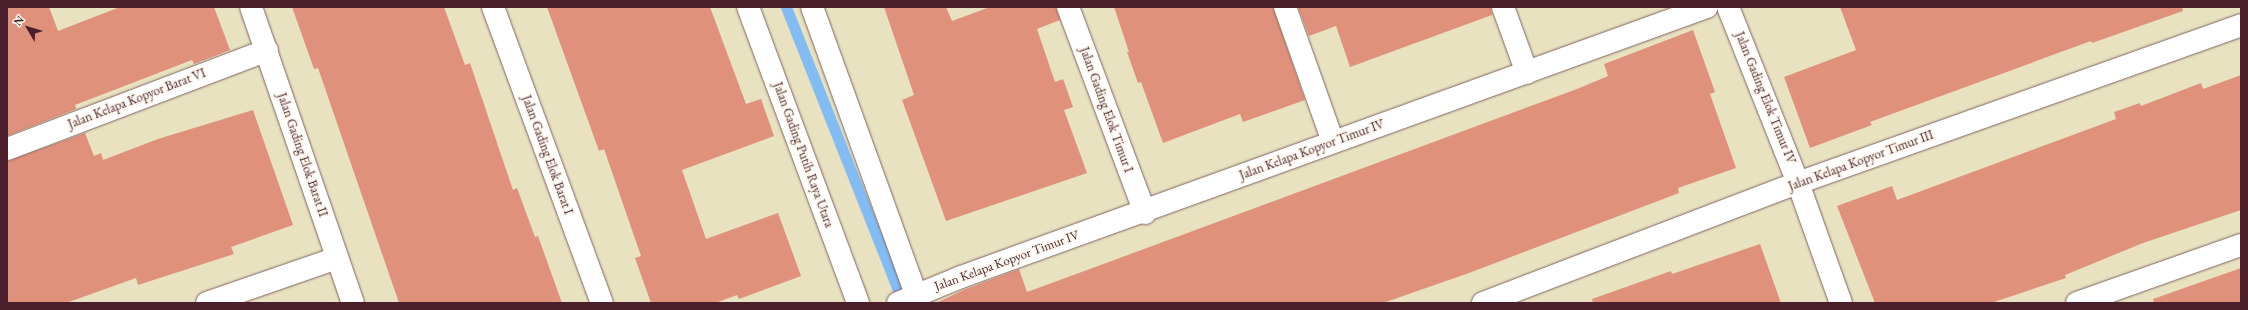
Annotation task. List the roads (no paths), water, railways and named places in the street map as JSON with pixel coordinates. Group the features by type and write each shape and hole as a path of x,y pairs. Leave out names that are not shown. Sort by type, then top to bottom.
{"street":[{"name":"Jalan Gading Elok Barat II","path":"251,7 353,303"},
{"name":"Jalan Gading Elok Barat I","path":"493,7 602,303"},
{"name":"Jalan Gading Putih Raya Utara","path":"748,7 858,303"},
{"path":"812,7 910,300"},
{"name":"Jalan Gading Elok Timur I","path":"1068,7 1145,213"},
{"path":"1285,7 1333,142"},
{"path":"1503,7 1526,73"},
{"name":"Jalan Kelapa Kopyor Timur IV","path":"910,300 1333,142 1707,7"},
{"name":"Jalan Gading Elok Timur IV","path":"1728,7 1798,183 1841,303"},
{"name":"Jalan Kelapa Kopyor Timur III","path":"1484,303 1798,183 2241,25"},
{"name":"Jalan Kelapa Kopyor Barat VI","path":"7,149 266,50"},
{"path":"2077,303 2241,245"},
{"path":"208,303 337,258"}],"waterway":[{"path":"786,7 903,303"}]}
